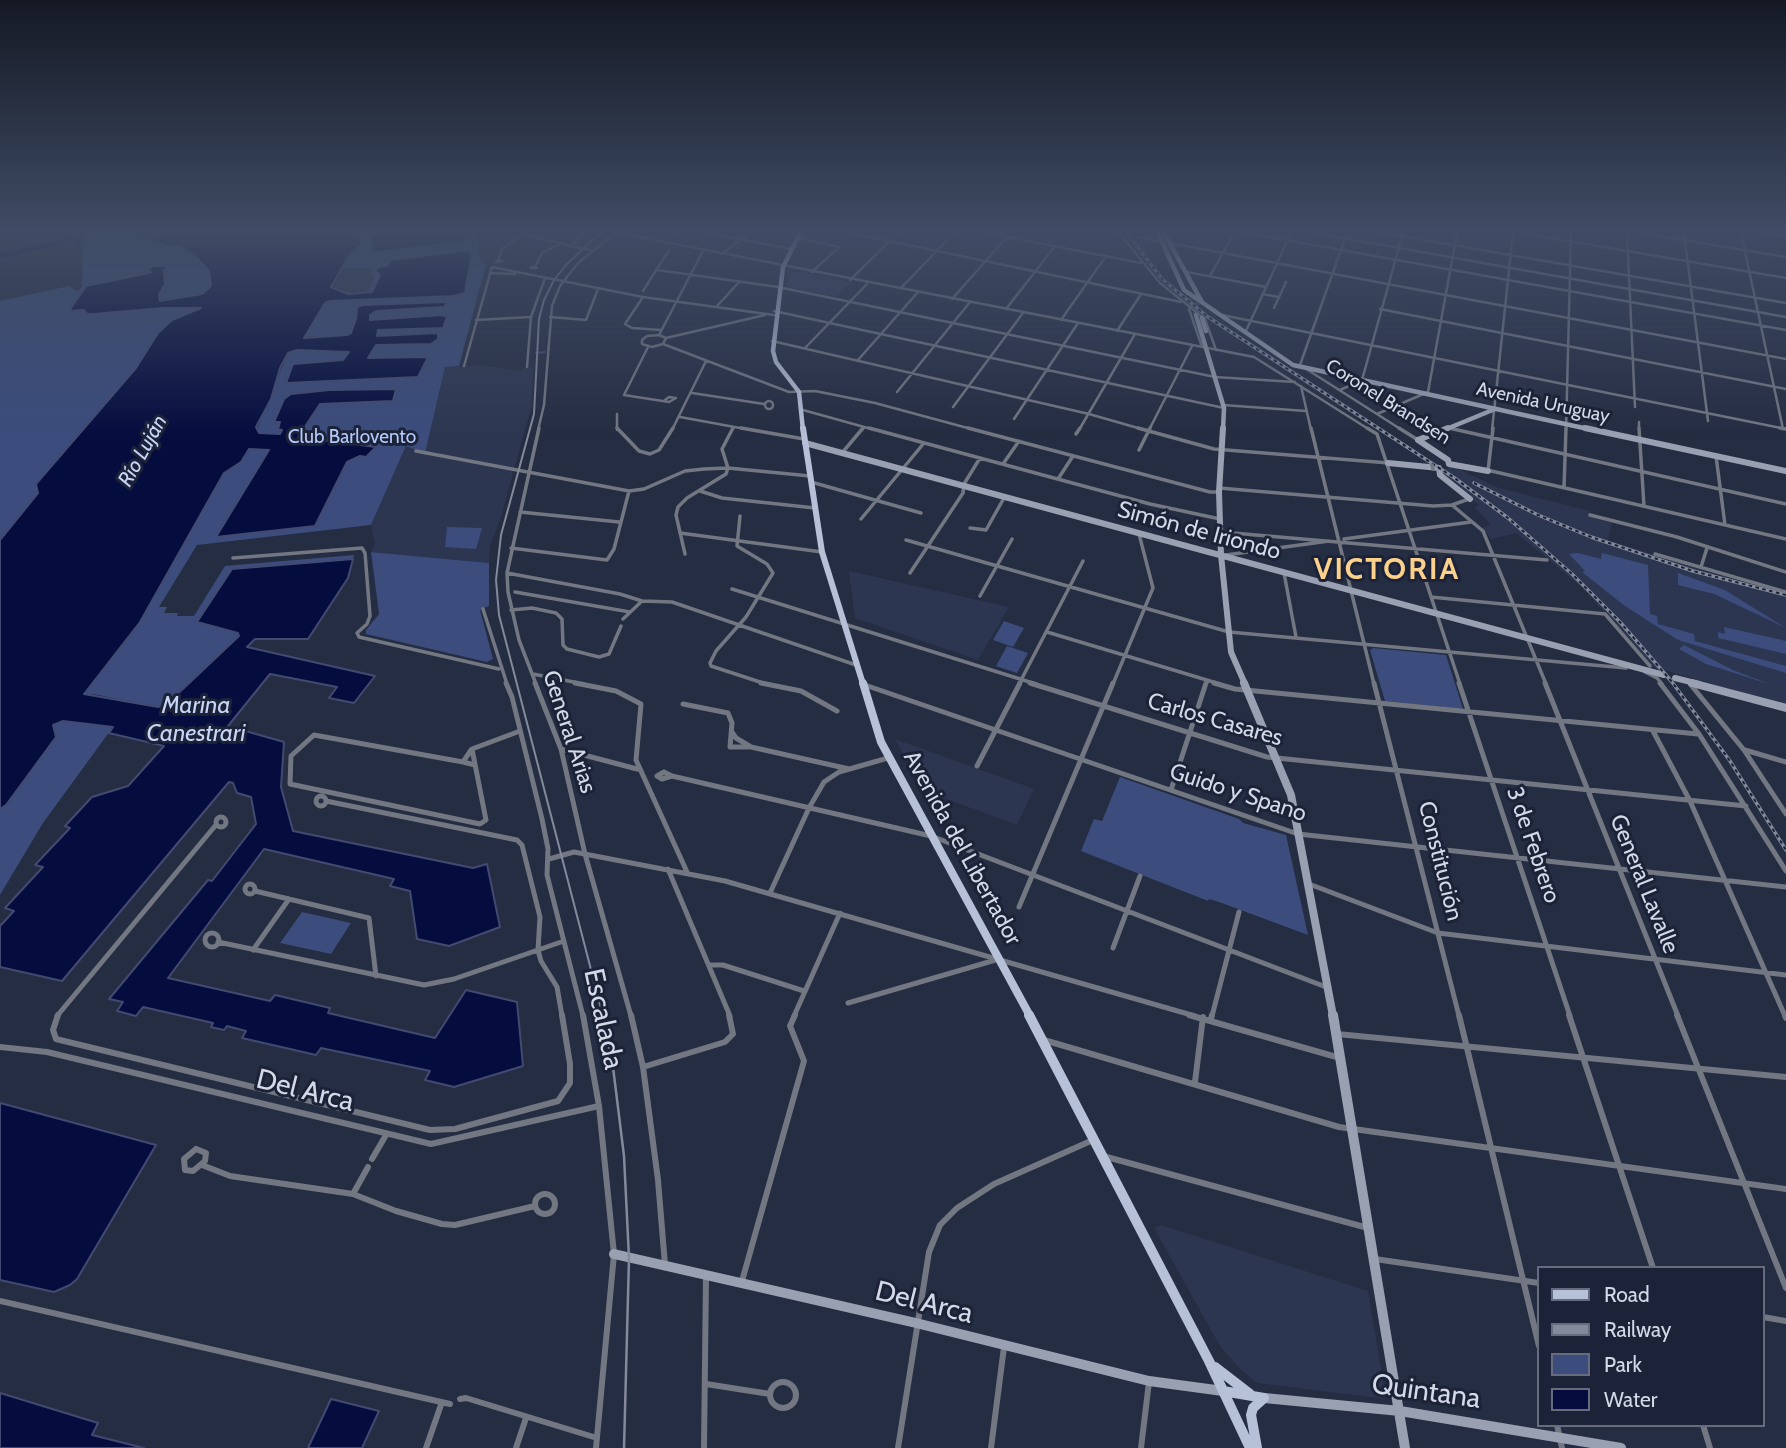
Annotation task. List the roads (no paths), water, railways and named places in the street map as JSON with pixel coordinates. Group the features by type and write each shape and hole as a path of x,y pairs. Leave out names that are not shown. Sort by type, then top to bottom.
{"main road":[{"name":"Avenida del Libertador","path":"775,301 772,341 776,362 799,392 822,552 842,623 888,758 1000,958 1209,1361 1250,1448"},
{"path":"1209,1361 1250,1394"},
{"name":"Quintana","path":"1223,1391 1264,1398"},
{"path":"1257,1448 1251,1415 1253,1408 1264,1398"}],"street":[{"path":"464,366 482,301"},
{"path":"527,368 531,317 537,301"},
{"name":"General Arias","path":"554,301 550,317 544,405 507,573 511,610 561,749 585,854 643,1067 666,1267"},
{"path":"550,317 586,320 594,301"},
{"path":"641,301 625,324 632,328 660,333 666,338"},
{"path":"672,301 831,322 1223,407 1306,411"},
{"path":"660,333 676,301"},
{"path":"717,307 723,301"},
{"path":"844,301 1215,377 1296,382"},
{"path":"858,360 912,301"},
{"path":"961,301 1254,357 1300,385"},
{"path":"1006,309 1012,301"},
{"path":"1061,320 1075,301"},
{"path":"1116,331 1137,301"},
{"path":"1174,301 1181,302 1201,317 1216,350"},
{"path":"1200,301 1245,333 1259,301"},
{"path":"1274,308 1277,301"},
{"path":"1302,367 1300,361 1322,301"},
{"path":"1339,390 1362,380 1382,301"},
{"path":"1377,414 1427,394 1444,301"},
{"path":"1475,301 1786,359"},
{"path":"1425,444 1448,460 1449,464 1488,471 1506,301"},
{"path":"1563,488 1570,301"},
{"path":"1622,301 1786,330"},
{"path":"1693,301 1708,421"},
{"path":"1696,301 1786,317"},
{"path":"1217,314 1785,429 1756,301"},
{"path":"805,348 851,302"},
{"path":"897,393 970,302"},
{"path":"1630,302 1635,407"},
{"path":"1189,308 1215,377 1223,407 1219,490 1221,555 1233,660 1287,781 1341,1058 1405,1448"},
{"path":"1380,309 1786,389"},
{"path":"666,338 772,313"},
{"path":"953,407 1023,313"},
{"path":"476,320 531,317"},
{"path":"1201,317 1209,344 1205,348"},
{"path":"1014,419 1077,323"},
{"path":"660,333 647,336 642,340 642,344 648,347 663,344 789,392 815,391 875,403 1073,456 1219,490 1401,504 1452,505 1470,499"},
{"name":"Avenida Uruguay","path":"1245,333 1293,365 1786,471"},
{"path":"1076,434 1135,334"},
{"path":"663,344 666,338"},
{"path":"772,341 1028,399 1221,450 1438,468 1440,475 1470,499"},
{"path":"1139,450 1192,346"},
{"path":"648,347 624,394 666,400"},
{"path":"617,414 616,426 628,442 642,453 659,450 680,417 706,361"},
{"name":"Coronel Brandsen","path":"1302,367 1458,463 1786,539"},
{"name":"Constitución","path":"1300,385 1493,1149 1538,1342"},
{"name":"3 de Febrero","path":"1300,385 1377,434 1652,1266"},
{"path":"692,393 764,404"},
{"path":"1418,440 1496,409"},
{"path":"803,410 1150,505 1220,519"},
{"name":"Simón de Iriondo","path":"680,417 804,441 963,488 1221,555 1660,676"},
{"path":"1639,422 1644,506"},
{"path":"685,554 676,515 678,507 721,479 728,468 722,449 733,427"},
{"path":"841,454 864,427"},
{"path":"1448,428 1786,504"},
{"path":"1003,464 1019,441"},
{"path":"861,519 923,443"},
{"path":"416,451 530,470 629,491 644,489 685,471 728,468 811,479 921,513"},
{"path":"1058,478 1073,456"},
{"path":"1716,456 1725,525"},
{"path":"909,573 963,493 963,488 981,458"},
{"path":"1388,463 1433,468 1470,499"},
{"path":"511,548 607,560 614,550 629,491"},
{"path":"700,491 722,498 815,508"},
{"path":"970,528 986,530 1004,499"},
{"name":"General Lavalle","path":"1452,505 1483,531 1494,555 1786,1288"},
{"path":"520,512 620,522"},
{"path":"1590,515 1786,572"},
{"path":"740,516 736,541 743,552 772,568 771,579 740,625 716,651 711,666 768,685 801,691 837,711"},
{"path":"1221,555 1472,522"},
{"path":"1221,532 1547,560"},
{"path":"680,533 822,552"},
{"path":"1019,906 1145,608 1153,583 1139,533"},
{"path":"980,596 1012,539"},
{"path":"906,540 1229,632 1625,666"},
{"path":"233,558 362,548 365,553 370,616 357,635 362,639 500,669"},
{"path":"1701,567 1707,548"},
{"path":"1655,554 1786,592"},
{"path":"977,766 1083,561"},
{"path":"1284,572 1296,637"},
{"path":"507,573 620,594 642,601 672,602 856,665"},
{"name":"Carlos Casares","path":"732,589 1189,733 1277,758 1746,806"},
{"path":"515,592 631,612"},
{"path":"1431,597 1605,614 1650,666"},
{"path":"623,619 642,601"},
{"path":"511,610 532,608 556,613 562,619 563,645 567,649 599,657 609,654 621,626"},
{"name":"Escalada","path":"484,609 500,669 512,697 542,819 548,859 547,875 585,1023 599,1106 614,1254 596,1448"},
{"path":"1047,632 1245,690 1699,734"},
{"path":"533,674 616,691 641,704 635,745 638,769 687,872"},
{"path":"1660,676 1786,871"},
{"path":"1675,678 1786,708"},
{"path":"1171,790 1207,680"},
{"path":"1688,681 1744,750 1786,813"},
{"name":"Guido y Spano","path":"862,683 1298,834 1786,887"},
{"path":"683,704 728,713 732,717 730,747 751,747 850,769"},
{"path":"463,762 472,750 520,731"},
{"path":"1653,731 1690,801 1786,1018"},
{"path":"732,732 736,738 751,747"},
{"path":"472,750 475,765 486,820 480,824 290,784 291,756 314,735 475,765"},
{"path":"561,749 638,769"},
{"path":"1744,750 1786,762"},
{"path":"770,893 809,808 824,782 832,775 888,758"},
{"path":"672,776 690,778 931,836 1327,987"},
{"path":"215,826 57,1017 53,1030 54,1038 59,1042 430,1130 455,1129 550,1105 562,1097 570,1083 570,1064 557,986 554,978 543,966 538,950 540,916 524,850 517,840 326,801"},
{"path":"548,859 565,853 585,854 687,872 1000,958 1341,1058"},
{"path":"643,1067 724,1042 733,1034 733,1023 668,868"},
{"path":"1113,948 1140,876"},
{"path":"1307,883 1438,933 1786,975"},
{"path":"255,891 369,918 376,976"},
{"path":"253,950 289,898"},
{"path":"1211,1019 1239,912"},
{"path":"741,1284 804,1061 790,1026 839,913"},
{"path":"218,942 424,985 438,984 564,940"},
{"path":"848,1003 1000,958"},
{"path":"709,965 723,965 804,990"},
{"path":"1195,1083 1203,1017"},
{"path":"1336,1034 1786,1077"},
{"path":"1040,1039 1339,1127 1786,1189"},
{"name":"Del Arca","path":"0,1046 47,1052 386,1135 441,1144 599,1106"},
{"path":"372,1159 386,1135"},
{"path":"898,1448 916,1323 931,1244 940,1225 994,1184 1094,1139"},
{"path":"1102,1156 1370,1229"},
{"path":"202,1165 230,1176 353,1194 396,1211 455,1225 535,1206"},
{"path":"353,1194 368,1167"},
{"name":"Del Arca","path":"614,1254 916,1323 1149,1381 1223,1391"},
{"path":"1375,1259 1538,1283"},
{"path":"704,1448 706,1276"},
{"path":"0,1301 446,1403 426,1448"},
{"path":"1765,1317 1786,1321"},
{"path":"991,1448 1004,1347"},
{"path":"1142,1448 1149,1381"},
{"path":"706,1384 770,1394"},
{"path":"460,1399 466,1398 597,1437"},
{"name":"Quintana","path":"1264,1398 1400,1411 1561,1443 1621,1448"},
{"path":"516,1448 526,1418"},
{"path":"1704,1427 1710,1448"}],"water":[{"path":"76,301 341,301 325,303 304,338 351,333 357,307 363,305 448,302 444,307 376,311 370,315 370,320 442,315 447,317 443,328 378,330 377,336 438,333 438,339 431,344 376,345 368,358 428,357 418,377 286,383 293,364 343,360 349,352 297,350 288,353 280,368 271,399 256,427 259,433 280,434 280,422 274,422 284,399 291,394 329,390 396,389 393,401 320,404 298,437 376,447 366,457 360,456 347,462 315,526 216,537 269,450 249,449 241,462 224,473 140,622 84,694 158,707 167,704 239,636 238,633 197,622 232,569 353,559 348,578 308,639 255,639 247,647 375,676 354,703 329,698 337,687 270,674 228,726 284,742 281,787 293,831 473,868 487,864 500,927 449,946 417,939 410,891 390,886 394,879 264,849 168,978 270,1001 275,995 330,1008 328,1013 435,1038 466,990 517,1002 523,1066 454,1087 425,1080 430,1071 321,1048 316,1055 242,1038 246,1031 227,1026 224,1030 211,1027 213,1023 143,1007 136,1016 117,1011 123,1002 109,999 208,880 212,881 256,824 251,797 237,793 233,783 229,782 62,981 0,967 0,926 14,911 5,908 43,867 35,865 70,828 65,826 92,797 128,786 164,746 109,733 113,727 63,721 53,725 56,737 6,805 0,809 0,540 38,493 36,484 136,368 158,333 172,320 201,308 163,308 93,314 87,314 84,310 69,311"},
{"path":"0,1103 156,1145 77,1279 54,1292 0,1280"},
{"path":"0,1393 98,1423 92,1435 144,1448 0,1448"},
{"path":"331,1399 379,1411 362,1448 308,1448"}],"waterway":[{"path":"536,353 545,352"}],"tunnel":[{"path":"1191,301 1196,315"},
{"path":"1196,301 1202,317"}],"tram line":[{"path":"544,301 539,319 534,414 501,535 496,580 499,615 603,1016"},
{"path":"602,1015 612,1059 624,1156 629,1258 624,1448"}],"railway":[{"path":"1188,301 1208,317 1456,479 1508,518 1572,574 1620,622 1672,682 1730,761 1786,850"},
{"path":"1474,483 1538,515 1591,537 1693,571 1786,595"}],"district":[{"name":"VICTORIA","path":"1387,570"}],"park label":[{"name":"Club Barlovento","path":"352,437"}],"water label":[{"name":"Río Luján","path":"143,451"},
{"name":"Marina Canestrari","path":"196,720"}]}
